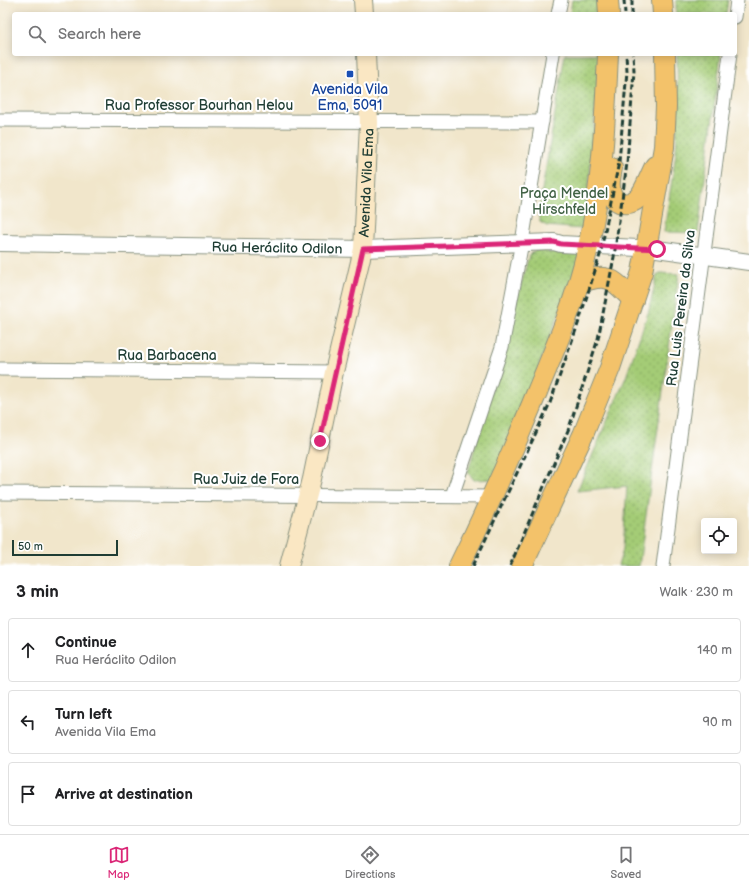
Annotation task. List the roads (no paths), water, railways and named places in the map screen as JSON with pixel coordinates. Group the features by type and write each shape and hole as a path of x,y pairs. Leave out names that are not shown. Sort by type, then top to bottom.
{"main road":[{"path":"363,0 364,12"},
{"path":"608,0 609,12"},
{"path":"662,0 663,12"},
{"name":"Avenida Vila Ema","path":"289,566 308,495 334,372 363,249 369,123 366,56"},
{"path":"610,56 613,155 610,187 616,201 625,204 633,202 640,197 664,147"},
{"path":"460,566 492,497 570,312 579,284 589,242 598,192 605,128 610,56"},
{"path":"522,566 583,435 610,368 633,300 647,249 664,147 666,100 665,56"},
{"path":"579,284 596,277 606,277 615,282 633,300"}],"street":[{"path":"558,12 560,0"},
{"path":"736,12 737,0"},
{"path":"452,496 502,347 522,242 552,56"},
{"name":"Rua Luis Pereira da Silva","path":"663,566 730,56"},
{"name":"Rua Professor Bourhan Helou","path":"0,120 369,123 542,122"},
{"name":"Rua Heráclito Odilon","path":"0,243 363,249 522,242 589,242 749,262"},
{"name":"Rua Barbacena","path":"0,369 334,372"},
{"name":"Rua Juiz de Fora","path":"0,493 492,497"}],"railway":[{"path":"624,0 625,12"},
{"path":"632,0 632,12"},
{"path":"473,566 550,403 578,324 600,255 619,162 627,71 626,56"},
{"path":"510,566 569,428 598,339 614,257 627,163 634,71 633,56"}],"place":[{"name":"Avenida Vila Ema, 5091","path":"350,74"}],"park label":[{"name":"Praça Mendel Hirschfeld","path":"564,202"}]}
